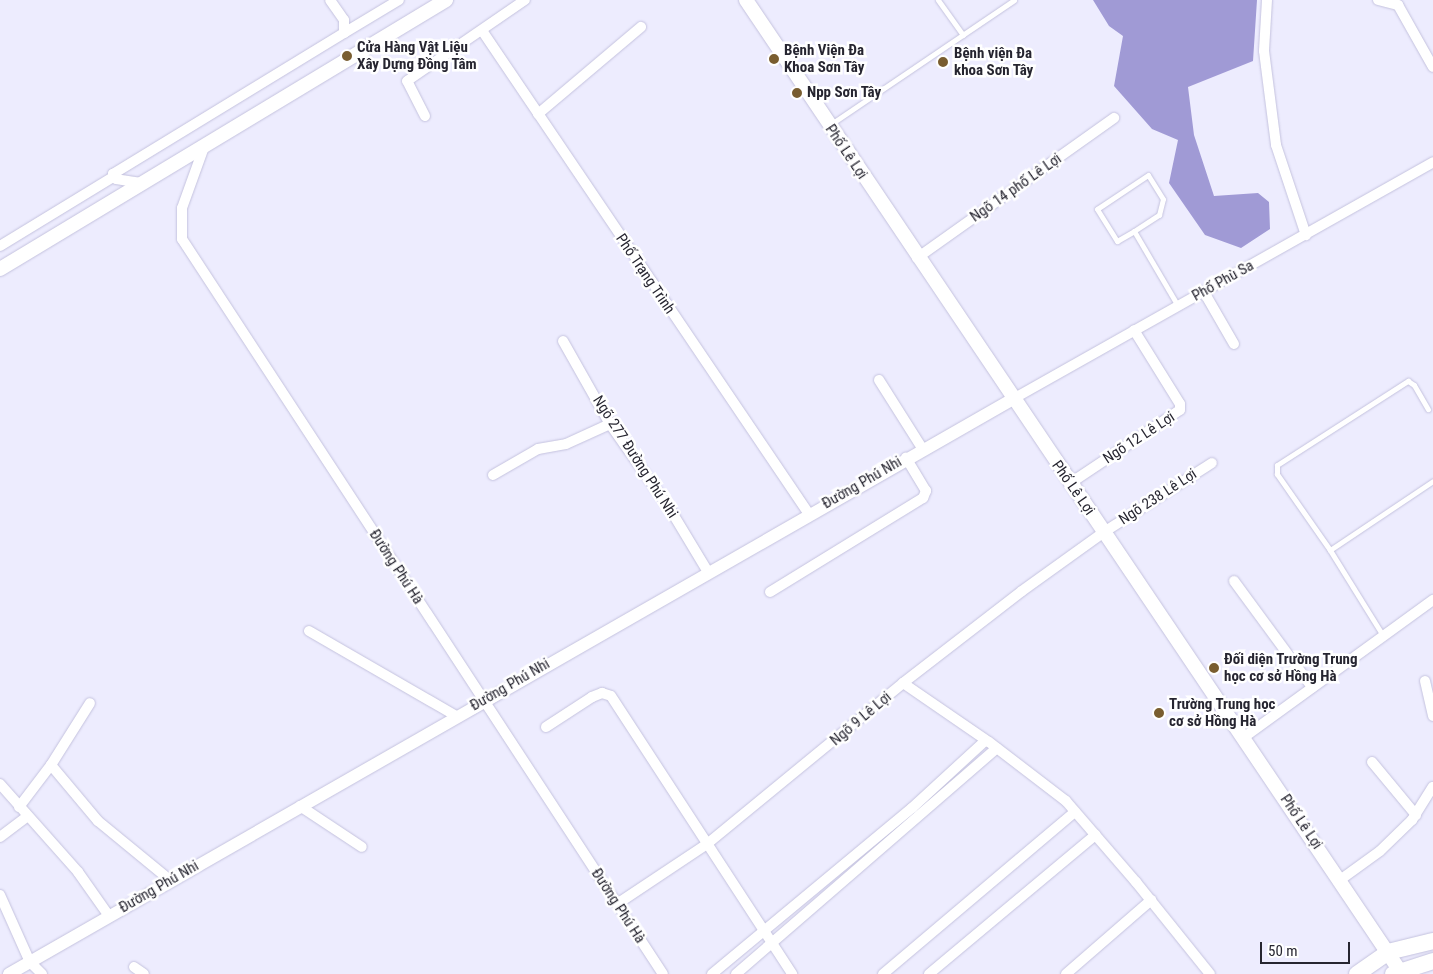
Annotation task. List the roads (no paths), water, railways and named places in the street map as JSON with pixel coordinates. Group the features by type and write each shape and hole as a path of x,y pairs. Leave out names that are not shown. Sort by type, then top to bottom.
{"highway":[{"path":"1357,974 1388,952 1433,941"},
{"path":"1398,973 1433,961"}],"main road":[{"path":"0,269 141,183 204,148 446,0"},
{"name":"Phố Lê Lợi","path":"746,0 1069,484 1104,532 1340,880 1388,952 1398,973"}],"street":[{"path":"330,0 344,20 344,33"},
{"path":"0,246 113,177 117,170 399,0"},
{"path":"426,116 407,82 483,32 525,0"},
{"path":"1267,0 1264,51 1276,145 1306,235"},
{"path":"1378,0 1398,5 1433,67"},
{"path":"538,114 640,27"},
{"name":"Phố Trạng Trình","path":"483,32 809,514"},
{"name":"Ngõ 14 phố Lê Lợi","path":"917,258 1114,118"},
{"name":"Đường Phú Hà","path":"204,148 182,208 182,239 663,974"},
{"name":"Phố Phù Sa","path":"1013,399 1433,162"},
{"path":"113,177 141,183"},
{"path":"1204,292 1234,344"},
{"name":"Ngõ 12 Lê Lợi","path":"1069,484 1180,410 1180,404 1134,330"},
{"name":"Ngõ 277 Đường Phú Nhi","path":"563,341 610,424 670,509 708,572"},
{"path":"879,380 922,448"},
{"name":"Đường Phú Nhi","path":"9,974 922,448 1013,399"},
{"path":"493,475 538,449 566,444 610,424"},
{"path":"770,592 923,498 926,491 906,458"},
{"name":"Ngõ 238 Lê Lợi","path":"1104,532 1212,462"},
{"name":"Ngõ 9 Lê Lợi","path":"617,904 707,844 903,683 1104,532"},
{"path":"1234,581 1312,687"},
{"path":"1243,738 1382,634 1433,600"},
{"path":"310,631 456,716"},
{"path":"1425,681 1433,716"},
{"path":"903,683 998,748 1075,812 1151,900 1210,974"},
{"path":"546,727 592,697 602,693 611,696 792,974"},
{"path":"19,807 52,765 90,703"},
{"path":"712,974 912,808 986,740"},
{"path":"736,974 772,945 998,748"},
{"path":"1372,762 1416,815"},
{"path":"52,765 98,821 171,881"},
{"path":"0,784 27,817 78,872 109,916"},
{"path":"1340,880 1380,850 1416,815 1433,787"},
{"path":"300,806 362,847"},
{"path":"883,974 1075,812"},
{"path":"0,837 27,817"},
{"path":"929,974 1095,835"},
{"path":"0,895 30,962 42,974"},
{"path":"1066,974 1151,900"},
{"path":"134,967 144,974"}],"lane":[{"path":"938,0 963,35"},
{"path":"829,126 1014,0"},
{"path":"1148,175 1163,199 1159,215 1134,231 1117,241 1097,209 1148,175"},
{"path":"1134,231 1178,306"},
{"path":"1382,634 1330,550 1277,474 1277,465 1408,381 1414,385 1428,408"},
{"path":"1330,550 1433,481"}],"place":[{"name":"Cửa Hàng Vật Liệu Xây Dựng Đồng Tâm","path":"347,56"},
{"name":"Bệnh Viện Đa Khoa Sơn Tây","path":"774,59"},
{"name":"Bệnh viện Đa khoa Sơn Tây","path":"943,62"},
{"name":"Npp Sơn Tây","path":"797,93"},
{"name":"Đối diện Trường Trung học cơ sở Hồng Hà","path":"1214,668"},
{"name":"Trường Trung học cơ sở Hồng Hà","path":"1159,713"}]}
